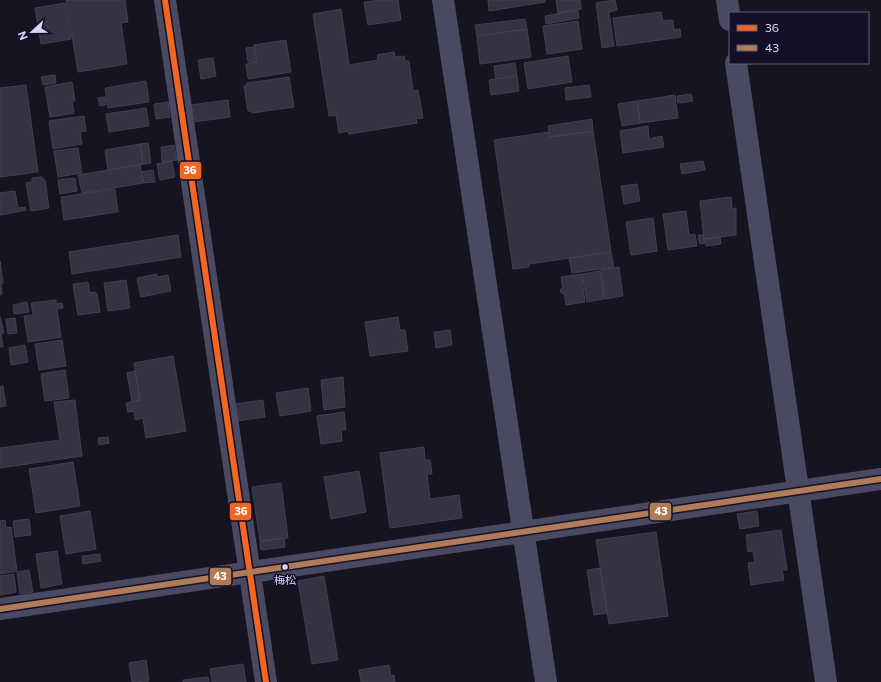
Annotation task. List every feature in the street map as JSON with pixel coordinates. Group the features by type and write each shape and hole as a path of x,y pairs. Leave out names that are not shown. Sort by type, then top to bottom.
{"street":[{"path":"165,0 266,682"},
{"path":"443,0 546,682"},
{"path":"727,0 729,13"},
{"path":"736,64 797,492 826,682"},
{"path":"0,609 249,571 523,533 881,479"}],"building":[{"path":"66,0 125,0 128,22 121,23 127,64 78,72"},
{"path":"398,0 401,20 368,25 364,2"},
{"path":"488,0 545,0 545,2 489,11"},
{"path":"556,0 580,0 581,9 558,13"},
{"path":"615,0 617,10 609,12 614,46 602,48 596,3"},
{"path":"65,3 71,39 41,44 35,8"},
{"path":"341,9 349,65 378,60 377,55 394,52 395,57 404,56 405,61 409,61 413,91 418,90 423,118 416,119 417,123 349,134 348,131 339,133 336,115 329,116 313,14"},
{"path":"578,10 579,18 546,24 545,16"},
{"path":"661,12 663,21 673,20 674,30 680,29 681,37 617,46 613,18"},
{"path":"525,19 527,29 477,36 475,25"},
{"path":"578,21 582,49 547,54 543,26"},
{"path":"527,29 531,57 480,64 477,36"},
{"path":"286,40 291,72 248,79 246,64 257,62 254,45"},
{"path":"254,47 257,61 248,62 246,48"},
{"path":"568,56 572,82 528,89 524,63"},
{"path":"213,58 216,76 201,79 198,60"},
{"path":"515,63 517,76 496,79 494,66"},
{"path":"55,75 56,83 43,85 41,77"},
{"path":"517,76 519,91 491,95 489,80"},
{"path":"289,77 294,107 252,113 252,111 248,111 244,86 247,85 247,83"},
{"path":"146,81 149,102 108,108 105,88"},
{"path":"72,82 75,101 72,101 74,113 50,117 45,87"},
{"path":"26,85 38,172 0,177 0,88"},
{"path":"589,85 591,97 566,100 565,88"},
{"path":"691,94 693,101 678,103 677,96"},
{"path":"675,95 678,118 640,123 637,101"},
{"path":"105,97 106,105 100,106 98,98"},
{"path":"228,100 230,117 194,122 191,105"},
{"path":"637,101 640,123 622,126 618,104"},
{"path":"168,102 170,117 156,119 154,104"},
{"path":"146,108 149,126 109,132 106,114"},
{"path":"84,116 86,131 80,132 82,144 53,149 49,121"},
{"path":"592,119 593,131 550,137 548,126"},
{"path":"648,126 649,139 662,136 664,147 623,153 620,131"},
{"path":"593,131 611,252 529,264 529,267 513,269 494,140 549,132 550,137"},
{"path":"148,143 151,163 143,164 140,144"},
{"path":"140,144 143,164 108,170 105,150"},
{"path":"174,145 177,160 162,162 161,147"},
{"path":"78,148 82,173 58,177 54,151"},
{"path":"172,161 175,177 160,180 157,164"},
{"path":"703,161 705,170 682,174 680,164"},
{"path":"140,165 143,183 82,193 78,175"},
{"path":"153,170 155,182 143,183 141,172"},
{"path":"42,177 43,180 45,180 49,208 31,211 26,183 32,182 32,178"},
{"path":"75,178 77,191 60,194 58,180"},
{"path":"637,184 640,201 624,204 621,186"},
{"path":"115,189 118,212 64,220 61,197"},
{"path":"15,191 18,208 25,207 26,210 0,215 0,193"},
{"path":"731,197 732,209 736,208 736,235 704,239 700,201"},
{"path":"686,211 689,235 695,234 697,246 668,250 663,214"},
{"path":"653,218 657,251 631,255 626,222"},
{"path":"178,235 181,257 72,274 69,252"},
{"path":"698,235 703,235 705,243 700,244"},
{"path":"720,237 721,244 706,246 705,239"},
{"path":"611,252 614,267 572,273 569,258"},
{"path":"0,261 3,283 1,283 2,294 0,295"},
{"path":"619,267 623,296 605,299 601,270"},
{"path":"600,271 604,299 587,302 582,274"},
{"path":"157,274 157,277 168,275 171,291 141,297 137,278"},
{"path":"581,274 585,302 566,305 564,293 561,293 560,289 563,289 561,277"},
{"path":"126,280 130,308 108,311 104,283"},
{"path":"88,282 90,293 95,292 97,294 100,312 78,315 73,284"},
{"path":"56,300 56,304 62,303 63,308 57,309 61,337 28,342 24,316 33,315 31,303"},
{"path":"27,302 29,312 14,314 13,305"},
{"path":"0,317 4,333 1,333 3,347 0,347"},
{"path":"398,317 400,330 405,330 408,351 370,356 365,322"},
{"path":"15,318 17,333 8,334 6,319"},
{"path":"450,330 452,345 436,348 434,332"},
{"path":"62,340 66,366 39,370 35,344"},
{"path":"25,345 28,362 11,365 9,348"},
{"path":"173,356 186,431 146,438 143,418 135,420 134,411 128,412 126,403 140,400 134,363"},
{"path":"65,370 69,398 45,401 41,374"},
{"path":"135,371 140,400 132,402 127,373"},
{"path":"343,377 345,407 324,410 321,380"},
{"path":"3,386 6,406 0,407 0,387"},
{"path":"308,388 311,411 280,416 276,393"},
{"path":"75,400 82,456 0,468 0,448 60,440 54,402"},
{"path":"263,400 265,417 237,421 234,404"},
{"path":"344,412 346,430 341,430 342,441 321,444 317,416"},
{"path":"108,437 109,443 99,445 98,438"},
{"path":"424,447 425,460 430,460 432,474 427,474 430,499 459,495 462,518 390,528 380,453"},
{"path":"73,462 80,506 36,513 29,469"},
{"path":"359,471 366,512 331,519 324,477"},
{"path":"281,483 288,538 260,541 252,487"},
{"path":"90,511 96,549 66,554 60,516"},
{"path":"757,511 759,526 740,529 737,514"},
{"path":"29,519 31,535 15,537 13,521"},
{"path":"5,520 6,528 11,527 17,571 0,574 0,521"},
{"path":"781,530 787,570 782,570 784,580 751,585 748,563 755,562 753,551 748,552 746,535"},
{"path":"656,532 668,616 609,624 596,540"},
{"path":"284,538 285,547 261,550 260,542"},
{"path":"57,551 62,584 41,588 36,554"},
{"path":"100,554 101,561 83,564 82,556"},
{"path":"600,568 607,613 594,615 587,570"},
{"path":"29,570 33,592 20,594 17,572"},
{"path":"14,574 16,592 0,595 0,576"},
{"path":"324,576 338,660 312,664 298,581"},
{"path":"146,660 149,681 132,682 129,663"},
{"path":"243,664 246,682 212,682 210,669"},
{"path":"389,665 391,676 394,675 395,682 361,682 359,670"},
{"path":"208,677 209,682 183,682 183,680"}],"transit line":[{"name":"36","path":"165,0 266,682"},
{"name":"43","path":"0,609 881,479"}],"place":[{"name":"梅松","path":"285,567"}]}
